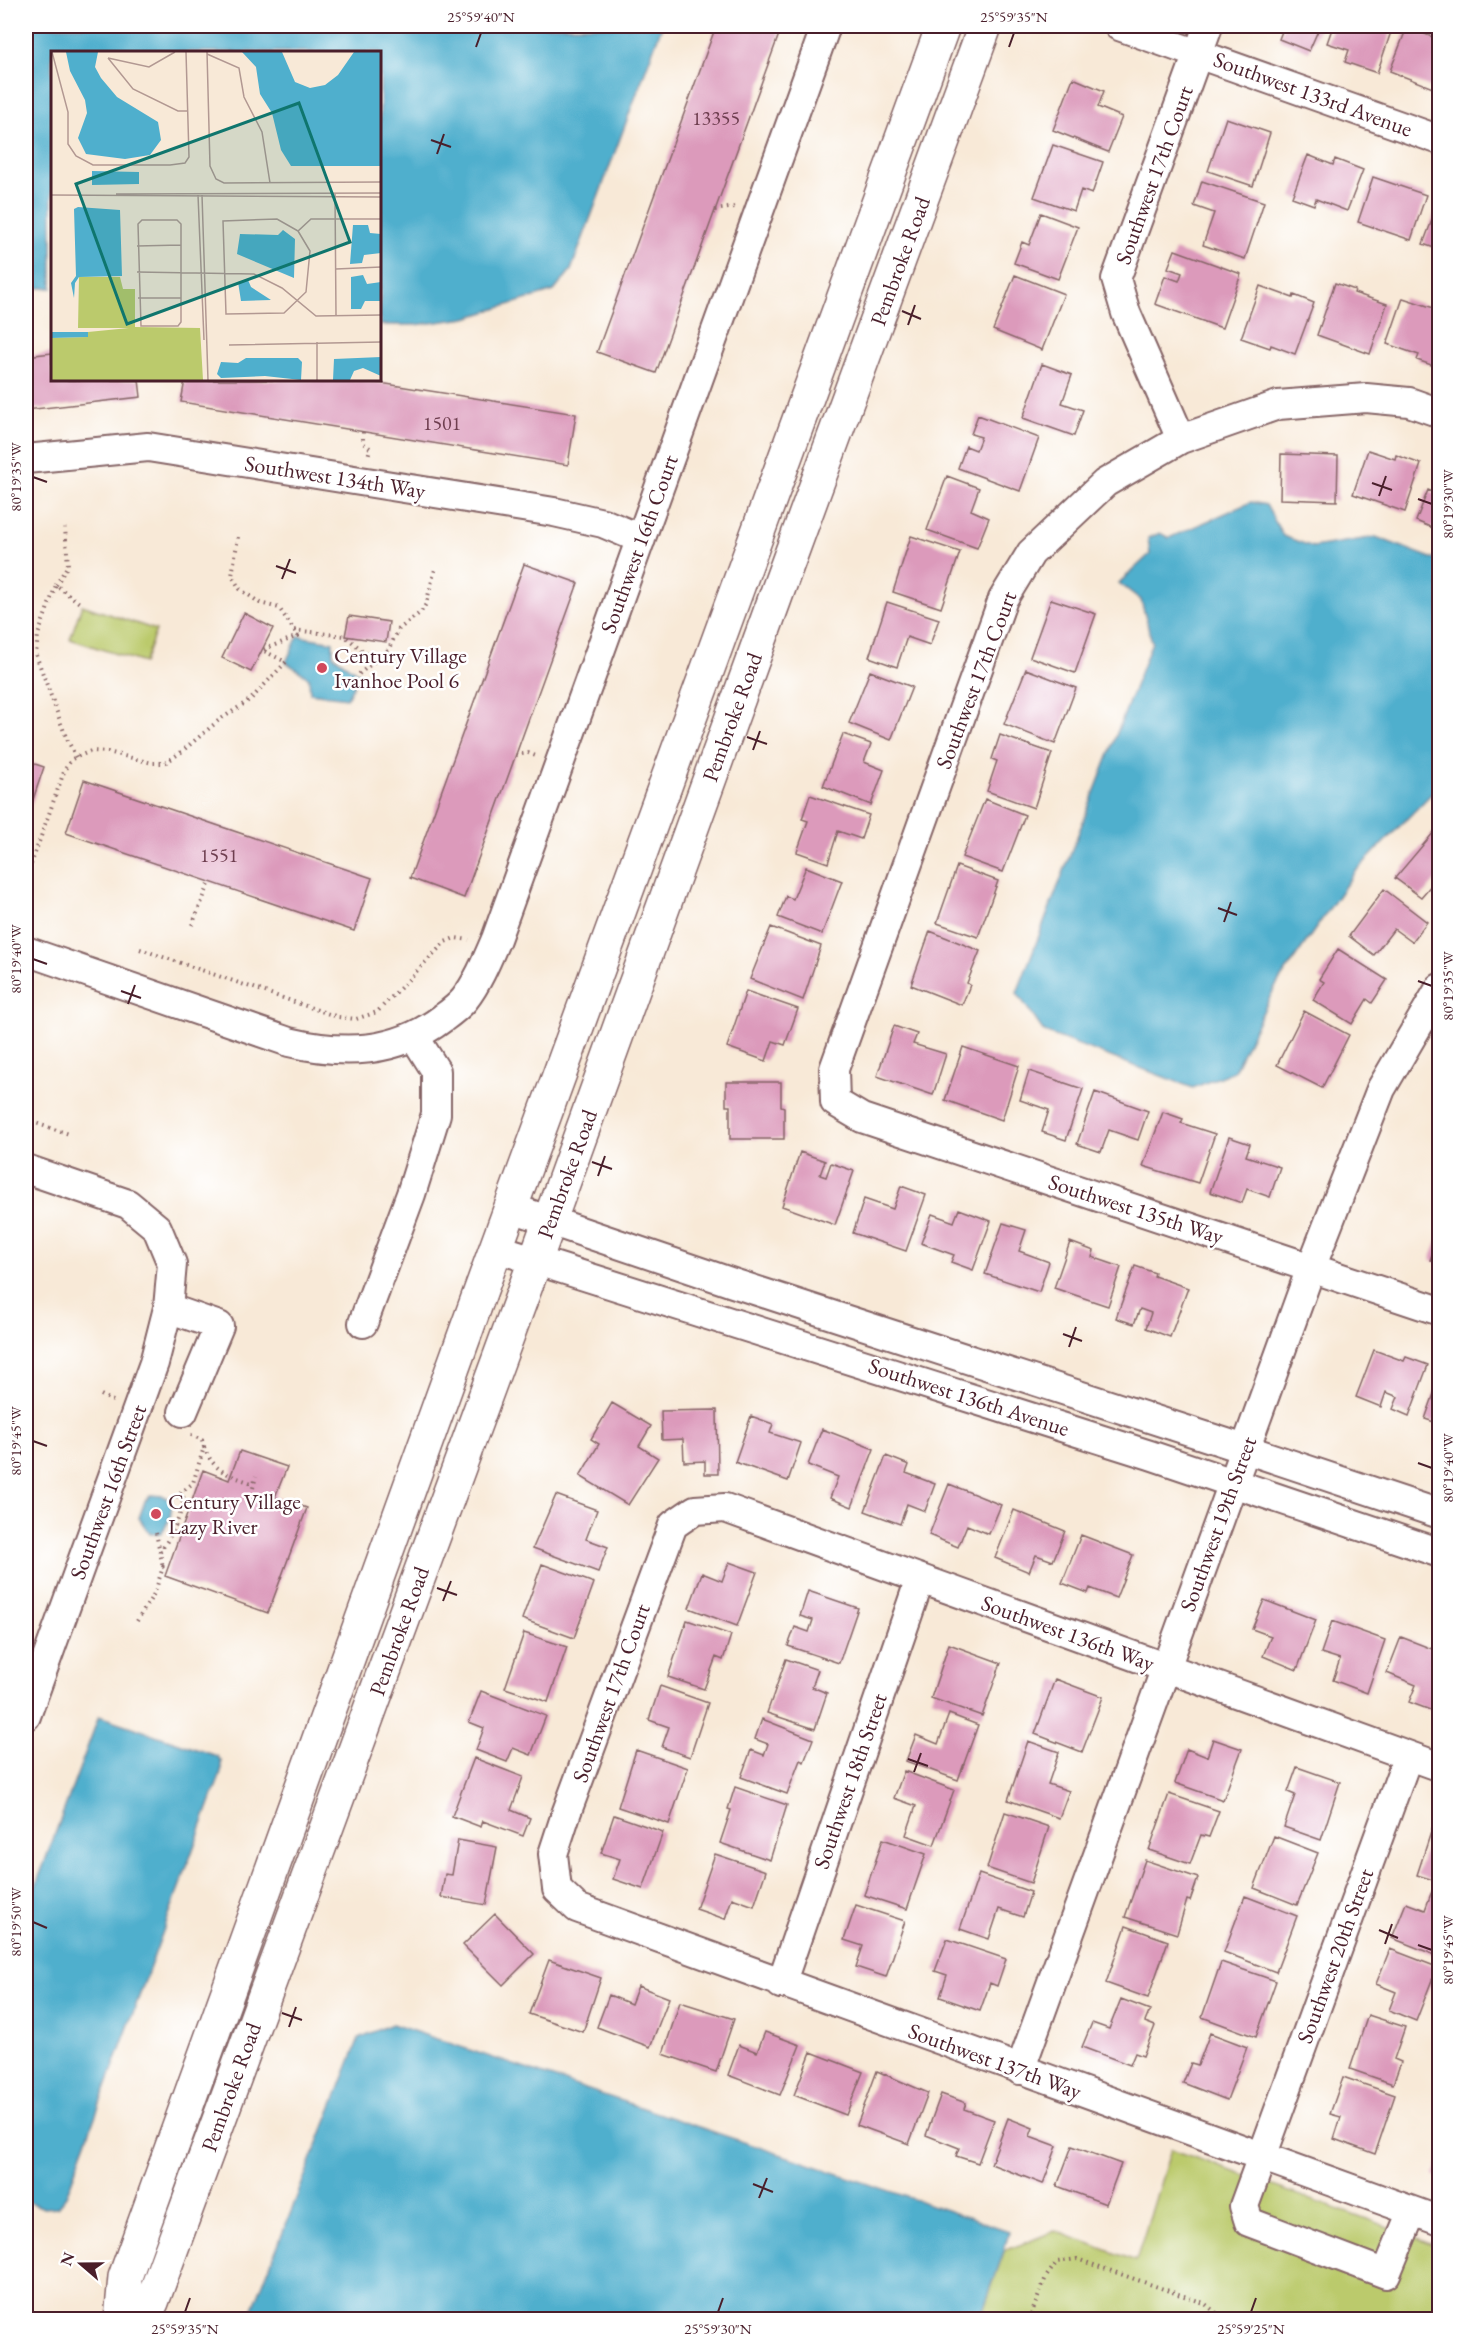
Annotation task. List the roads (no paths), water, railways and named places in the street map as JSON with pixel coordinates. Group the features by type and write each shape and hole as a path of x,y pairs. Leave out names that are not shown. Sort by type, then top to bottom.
{"main road":[{"name":"Pembroke Road","path":"121,2319 125,2277 496,1248 943,26"},
{"name":"Pembroke Road","path":"140,2319 152,2302 536,1262 782,579 985,26"}],"street":[{"name":"Southwest 16th Court","path":"26,951 289,1042 315,1048 365,1050 387,1046 428,1029 463,1002 487,962 826,26"},
{"name":"Southwest 133rd Avenue","path":"1119,26 1440,140"},
{"name":"Southwest 17th Court","path":"835,1102 834,1069 1003,600 1031,553 1105,483 1181,439 1126,313 1116,279 1208,26"},
{"path":"1181,439 1278,405 1366,398 1409,402 1440,413"},
{"name":"Southwest 134th Way","path":"26,459 148,447 554,512 603,523 641,539"},
{"name":"Southwest 19th Street","path":"1020,2070 1311,1268 1381,1089 1440,988"},
{"path":"363,1323 411,1194 436,1114 436,1071 414,1036"},
{"name":"Southwest 135th Way","path":"835,1102 862,1118 1440,1311"},
{"name":"Southwest 16th Street","path":"26,1169 128,1204 157,1228 172,1263 168,1308 141,1401 26,1716"},
{"name":"Southwest 136th Avenue","path":"512,1208 733,1283 1440,1514"},
{"name":"Southwest 136th Avenue","path":"496,1248 1233,1483 1440,1553"},
{"path":"168,1308 219,1326 183,1422"},
{"name":"Southwest 136th Way","path":"695,1510 725,1508 1440,1767"},
{"name":"Southwest 17th Court","path":"557,1889 554,1854 566,1814 673,1525 695,1510"},
{"name":"Southwest 18th Street","path":"781,1984 920,1579"},
{"name":"Southwest 20th Street","path":"1408,1756 1244,2206 1249,2222 1386,2274 1412,2211"},
{"name":"Southwest 137th Way","path":"557,1889 578,1908 781,1984 1440,2221"}],"water":[{"path":"26,26 662,26 571,270 554,291 466,318 415,325 381,325 381,51 51,51 51,288 26,288"},
{"path":"1251,502 1266,505 1283,536 1313,547 1376,537 1439,561 1439,786 1354,873 1275,987 1234,1071 1193,1088 1044,1032 1017,993 1152,642 1141,600 1119,583 1150,554 1148,538 1160,533 1169,538"},
{"name":"Century Village Ivanhoe Pool 6","path":"298,636 333,642 333,655 359,674 347,698 310,693 309,678 286,662"},
{"name":"Century Village Lazy River","path":"151,1495 163,1496 171,1501 170,1518 161,1533 150,1534 139,1518 145,1501"},
{"path":"99,1716 217,1756 221,1761 221,1773 66,2196 57,2207 44,2208 26,2201 26,1912"},
{"path":"392,2024 1009,2231 980,2319 249,2319 359,2038"}],"place":[{"name":"Century Village Ivanhoe Pool 6","path":"322,668"},
{"name":"Century Village Lazy River","path":"156,1514"}]}
